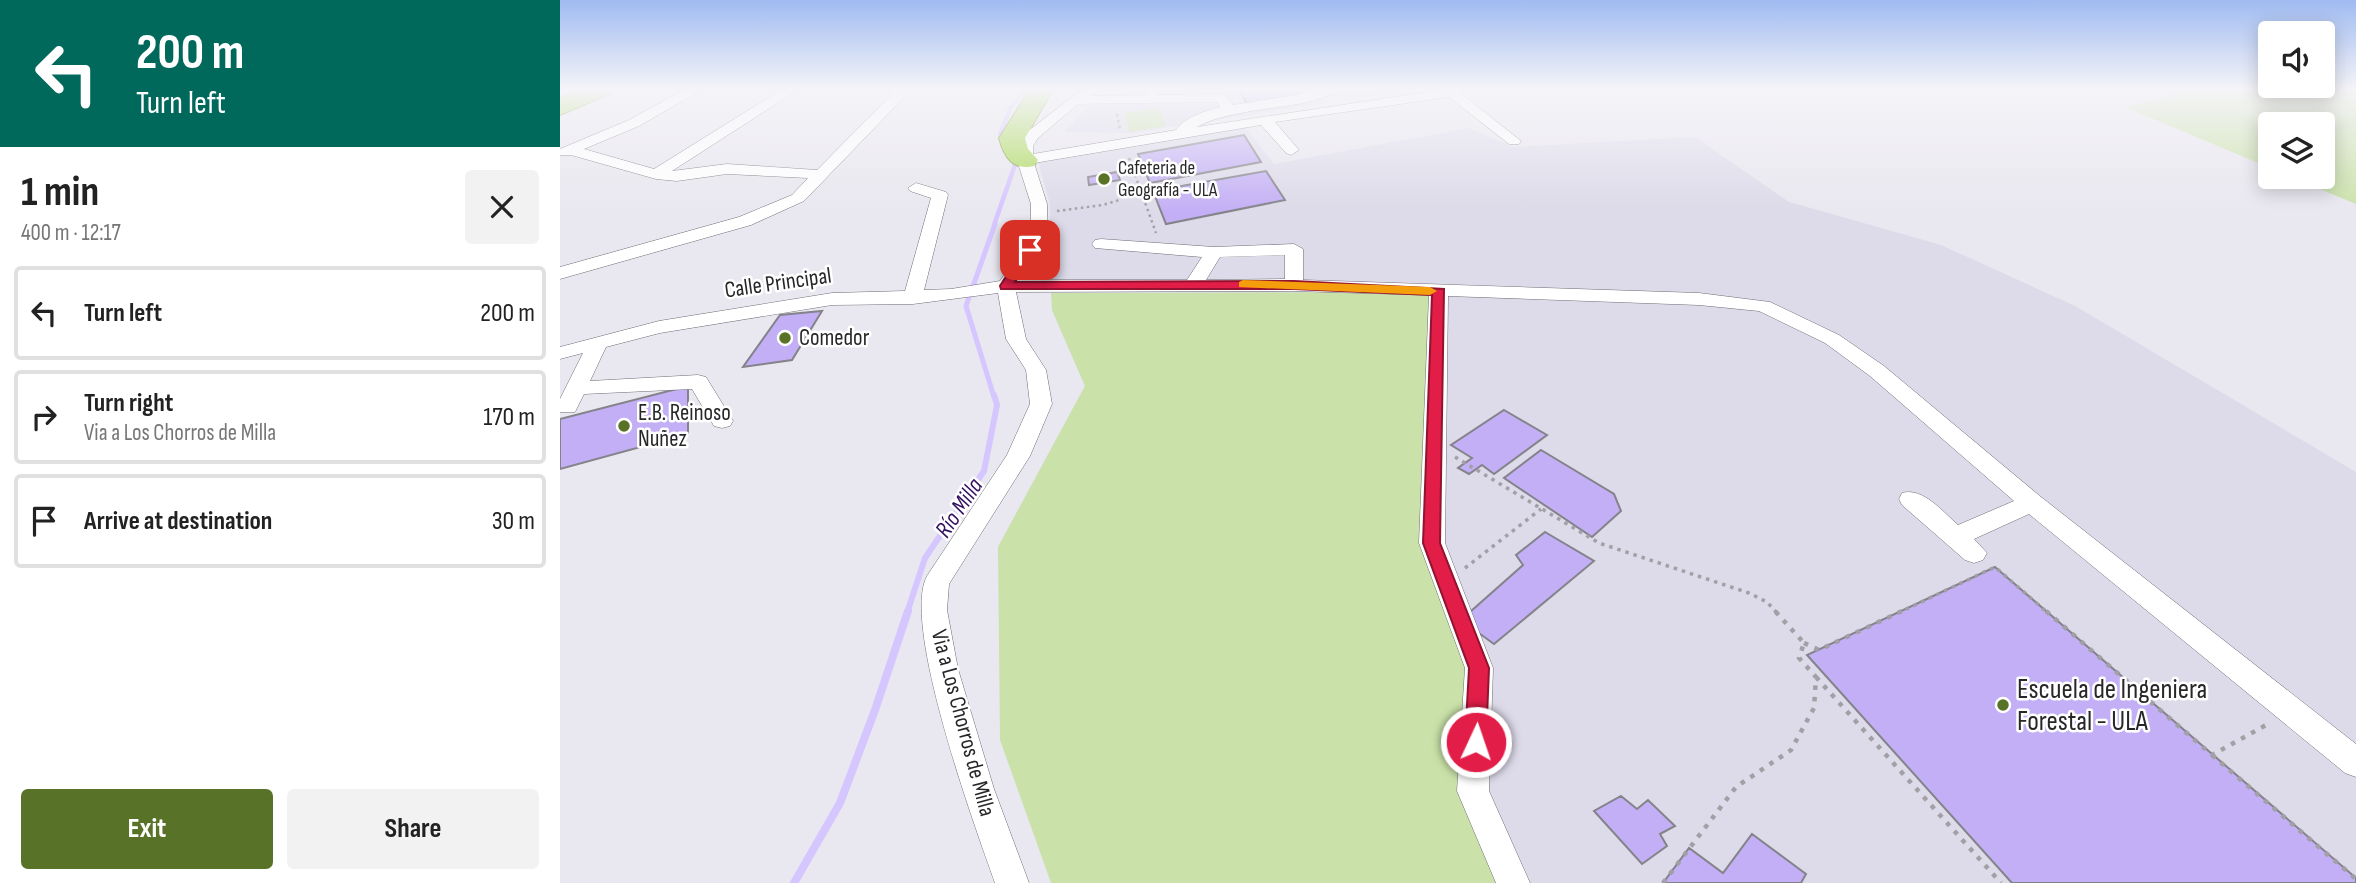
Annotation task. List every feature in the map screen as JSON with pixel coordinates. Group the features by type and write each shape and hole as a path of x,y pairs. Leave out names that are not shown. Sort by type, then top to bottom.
{"highway":[{"path":"1017,129 1012,138 1016,152 1025,160"}],"street":[{"path":"564,152 619,129"},
{"path":"656,174 728,129"},
{"path":"560,273 745,221 798,198 867,129"},
{"path":"1006,286 1039,235 1040,211 1025,160 1025,146 1039,129"},
{"path":"1182,135 1184,129"},
{"path":"1025,160 1214,129"},
{"path":"1273,129 1291,150"},
{"path":"1499,129 1514,141"},
{"path":"564,152 656,174 677,176 739,169 823,175"},
{"path":"912,298 940,195 916,188"},
{"path":"1101,244 1214,252 1294,249 1294,285"},
{"path":"1194,284 1214,252"},
{"path":"1006,286 1294,285 1699,299 1763,306 1832,339 1877,371 2032,503 2356,763"},
{"name":"Calle Principal","path":"560,353 659,327 832,299 912,298 1006,286"},
{"name":"Via a Los Chorros de Milla","path":"1006,286 1016,339 1035,370 1041,404 1018,456 936,583 933,610 944,669 978,789 1012,883"},
{"path":"1439,292 1432,543 1479,668 1473,791 1513,883"},
{"path":"598,343 571,398 698,382 722,421"},
{"path":"1911,499 1966,544 2032,503"}],"path":[{"path":"1120,129 1157,234"},
{"path":"1040,211 1102,205 1119,200 1124,192 1140,187"},
{"path":"1445,452 1599,544 1749,593 1767,602 1804,643 1819,650 1994,568 2356,879"},
{"path":"1804,643 1799,658 2001,883"},
{"path":"1663,883 1736,787 1791,750 1814,708 1816,677"},
{"path":"2213,755 2290,711"}],"shaded area":[{"path":"1067,129 1157,129 1133,133 1064,132"},
{"path":"1230,129 1247,129 1274,164 1462,129 1472,129 1513,147 1695,137 1789,202 1941,245 2075,306 2356,472 2356,883 1052,883 998,547 1085,386 1052,310 1050,204 1037,158"}],"green space":[{"path":"2178,129 2258,129 2258,163"},
{"path":"2335,129 2356,129 2356,204 2320,189 2335,189"},
{"path":"1439,292 1432,543 1479,668 1462,786 1512,883 1051,883 1000,740 998,547 1085,386 1052,310 1051,293"}],"building":[{"path":"1244,135 1261,162 1150,183 1138,154"},
{"path":"1266,171 1285,200 1166,224 1153,191"},
{"name":"Cafeteria de Geografía - ULA","path":"1117,172 1120,180 1089,185 1088,177"},
{"name":"Comedor","path":"822,311 792,360 743,367 780,315"},
{"name":"E.B. Reinoso Nuñez","path":"688,386 688,434 560,469 560,419"},
{"path":"1504,410 1547,435 1494,474 1482,465 1469,474 1458,468 1472,458 1451,445"},
{"path":"1541,450 1614,494 1621,511 1592,537 1504,478"},
{"path":"1545,532 1594,561 1494,644 1461,620 1523,565 1516,555"},
{"name":"Escuela de Ingeniera Forestal - ULA","path":"1995,567 2356,878 2356,883 2012,883 1807,655"},
{"path":"1621,796 1637,809 1648,800 1675,826 1660,834 1667,846 1642,864 1594,811"},
{"path":"1752,834 1806,874 1801,883 1663,883 1689,848 1723,873"}],"waterway":[{"name":"Río Milla","path":"1002,129 1000,134 1004,141"},
{"name":"Río Milla","path":"994,225 1015,165 1011,158"},
{"name":"Río Milla","path":"994,397 966,306 995,224"},
{"name":"Río Milla","path":"907,613 925,558 984,471 997,405 994,395"},
{"name":"Río Milla","path":"794,883 840,803 908,611"}],"slow traffic":[{"path":"1243,284 1430,291"}],"place":[{"name":"Cafeteria de Geografía - ULA","path":"1104,179"},
{"name":"Comedor","path":"785,338"},
{"name":"E.B. Reinoso Nuñez","path":"624,426"},
{"name":"Escuela de Ingeniera Forestal - ULA","path":"2003,705"}],"route":[{"path":"1030,250 1006,286 1294,285 1439,292 1432,543 1479,668 1476,742"}]}
